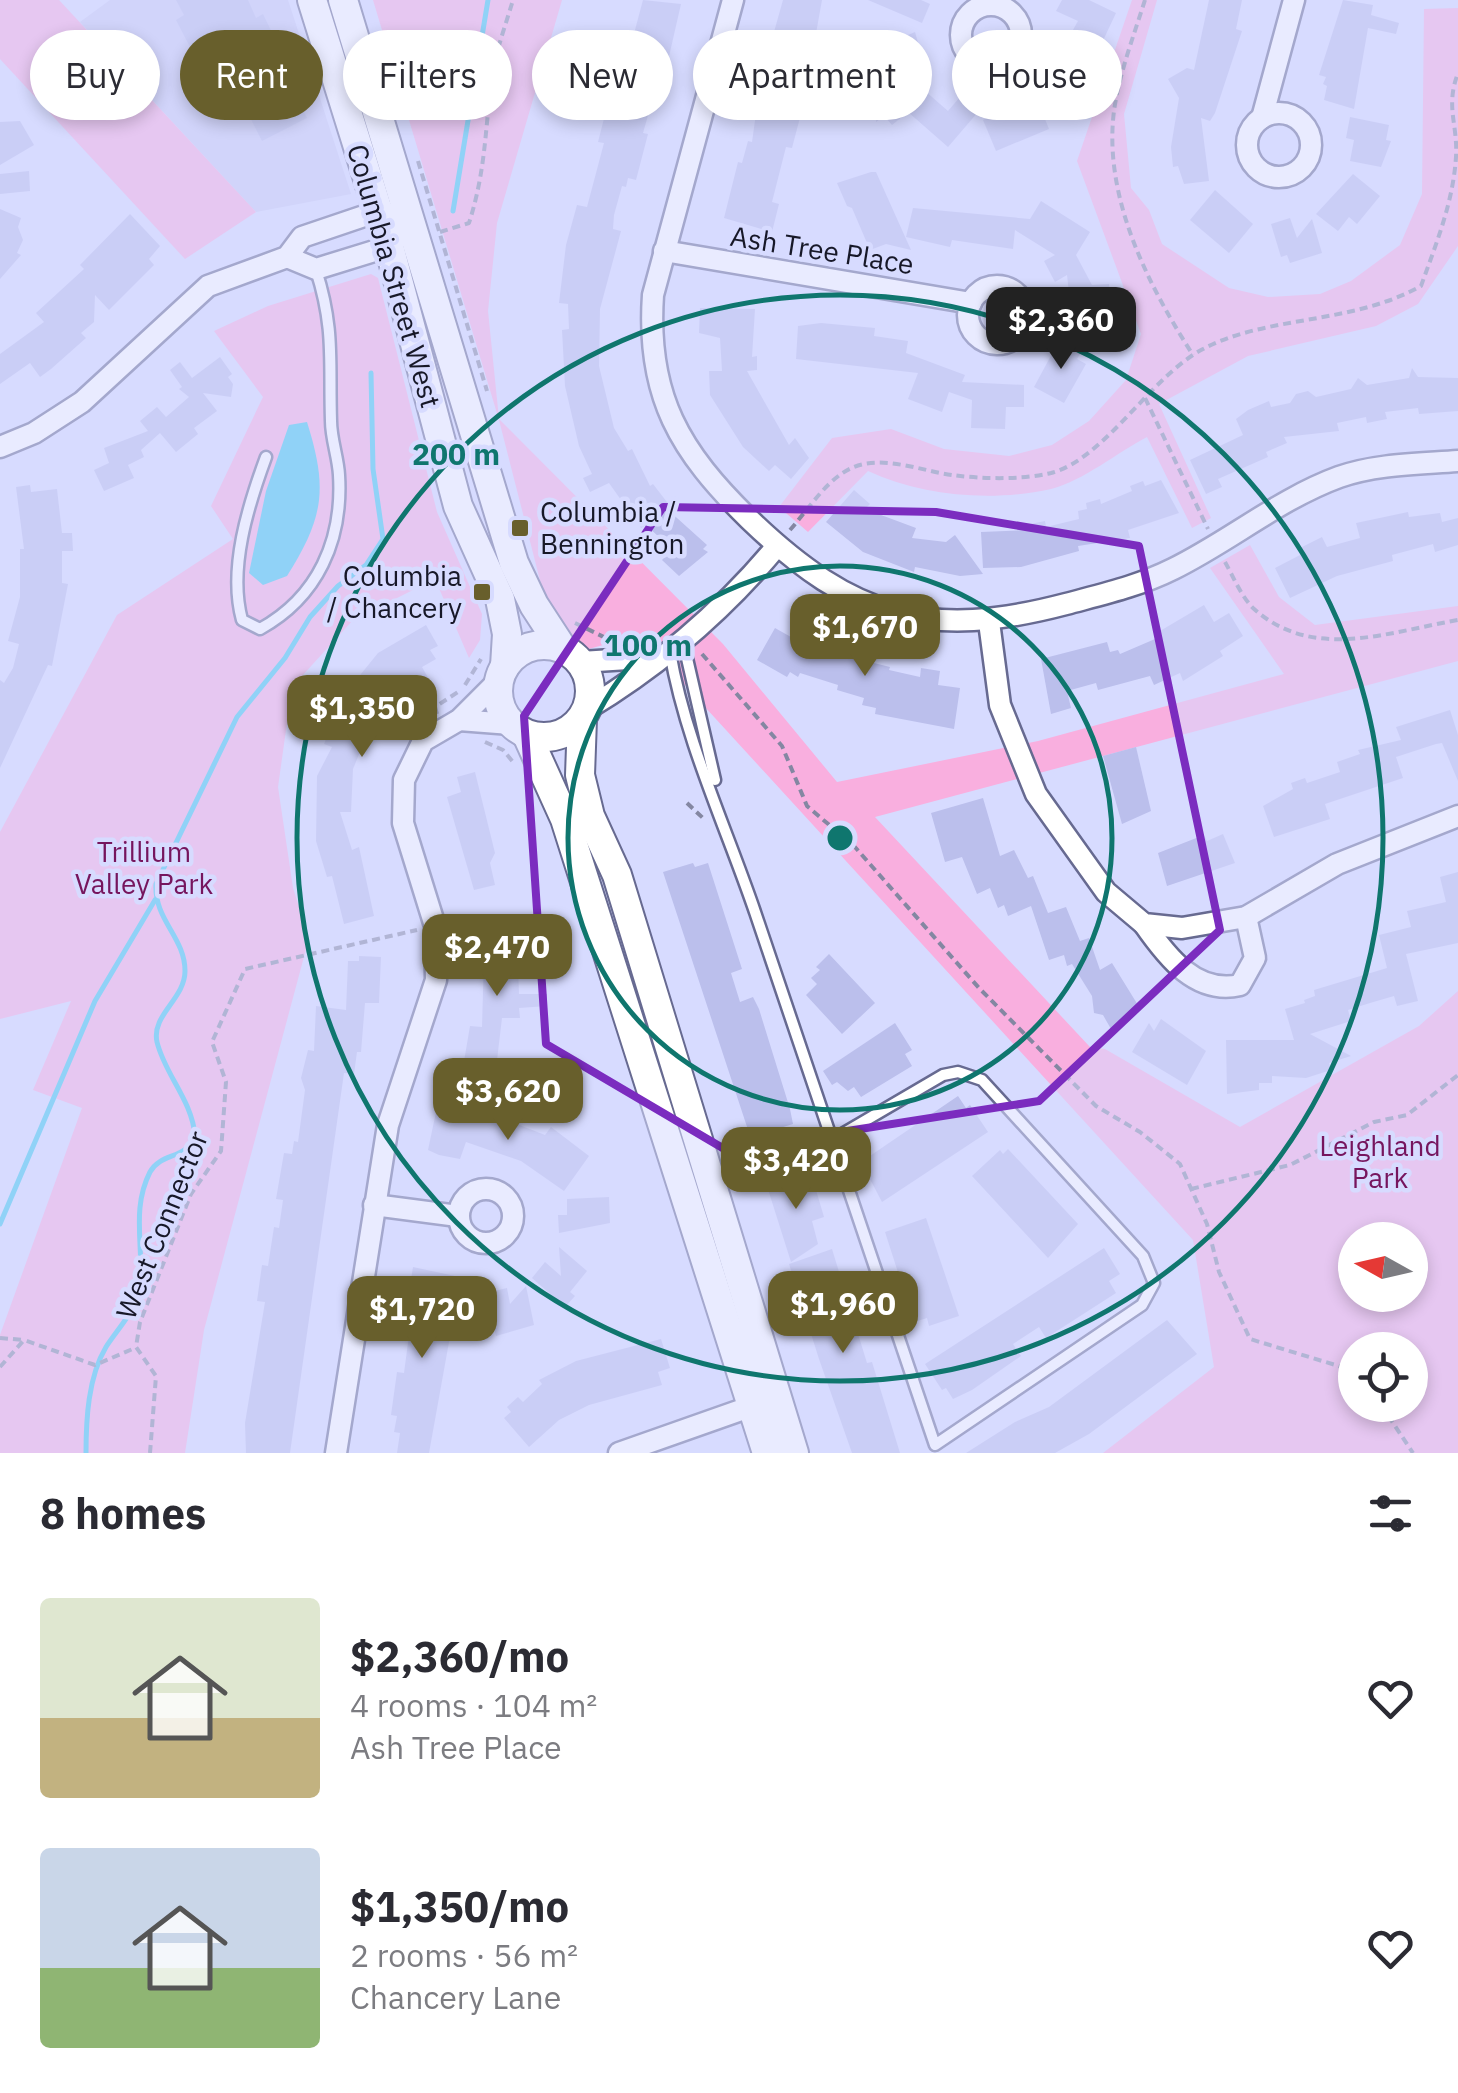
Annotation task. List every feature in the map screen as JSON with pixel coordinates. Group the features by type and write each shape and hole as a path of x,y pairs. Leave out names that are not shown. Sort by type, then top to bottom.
{"main road":[{"name":"Columbia Street West","path":"312,0 389,246 458,506 500,600 507,634 496,666"},
{"name":"Columbia Street West","path":"342,0 514,563 534,605 572,655"},
{"path":"767,1453 764,1402 709,1178 618,875 590,816 577,755 590,684 572,655 550,644 524,648 496,666 499,704 519,729 565,819 764,1402 794,1453"},
{"path":"519,729 557,736 584,714"}],"street":[{"path":"733,0 653,295 650,335 658,383 673,427 714,485 783,538 819,578 876,608 925,620 989,622 1135,586 1216,545 1276,506 1340,477 1393,465 1458,462"},
{"path":"1262,118 1294,0"},
{"path":"0,446 34,433 82,402 208,286 287,257 302,237 378,211 411,219 389,246 316,268 287,257"},
{"name":"Ash Tree Place","path":"664,252 970,303"},
{"path":"584,714 643,675 718,613 783,538"},
{"path":"989,622 1000,705 1036,794 1106,892 1144,924 1177,964 1200,983 1220,990 1240,985 1255,958 1246,917"},
{"path":"572,655 676,646"},
{"path":"336,1453 388,1125 436,980 435,926 404,823 402,791 411,760 424,741 459,720 496,666"},
{"path":"459,720 519,729"},
{"path":"1144,924 1182,928 1246,917 1337,864 1458,816"},
{"path":"374,1205 458,1216"},
{"path":"618,1453 764,1402"}],"lane":[{"path":"266,458 253,492 234,590 242,620 260,629 288,614 320,574 336,535 340,474 331,425 331,318 316,268"},
{"path":"676,646 675,681 832,1140 933,1449 1142,1305 1151,1294 1152,1273 1103,1212 982,1080 972,1074 943,1075 832,1140 709,1178"},
{"path":"676,646 727,830"}],"path":[{"path":"440,232 469,224 476,204 489,139 490,81 513,0"},
{"path":"1146,0 1114,111 1114,167 1132,240 1163,309 1192,355"},
{"path":"783,538 836,478 853,467 890,463 982,477 1050,473 1073,464 1192,355 1230,338 1386,305 1421,286 1448,210 1456,154 1449,100 1458,73"},
{"path":"1145,398 1209,532"},
{"path":"1223,558 1251,606 1291,635 1325,642 1458,620"},
{"path":"794,640 798,620 808,616 814,604"},
{"path":"569,617 590,634 608,638 627,636"},
{"path":"676,646 707,663 782,746 808,806 854,846 979,988 1096,1106 1140,1132 1180,1164 1207,1224 1219,1272 1250,1339 1338,1365"},
{"path":"434,707 496,666"},
{"path":"478,738 503,750 522,772"},
{"name":"West Connector","path":"150,1453 156,1376 136,1347 140,1322 191,1194 220,1151 226,1082 212,1042 245,970 435,926"},
{"path":"1191,1188 1250,1178 1290,1165 1374,1122 1407,1115 1458,1075"},
{"path":"0,1338 24,1340 97,1365 136,1347"},
{"path":"0,1367 24,1340"},
{"path":"1392,1422 1413,1453"}],"highlighted area":[{"path":"663,507 936,512 1139,546 1220,930 1039,1101 726,1150 546,1044 524,716"}],"shaded area":[{"path":"110,0 288,0 298,30 180,30 180,120 323,120 323,108 351,194 256,212 160,108 160,30 87,30 80,22"}],"green space":[{"path":"0,0 59,0 87,30 30,30 30,91 0,59"},
{"name":"Leighland Park","path":"373,0 562,0 553,30 532,30 532,103 497,223 488,311 499,419 723,644 837,782 1038,741 1284,674 1210,568 1250,545 1279,597 1315,625 1458,606 1458,661 875,817 1090,1047 1105,1049 1240,1127 1419,1026 1458,991 1458,1453 1103,1453 1214,1367 1193,1240 639,635 578,652 554,635 499,420 409,120 512,120 512,30 382,30"},
{"path":"1132,0 1157,0 1124,114 1131,188 1149,210 1162,244 1229,288 1268,297 1320,294 1351,281 1400,245 1422,194 1424,9 1458,8 1458,246 1418,304 1376,326 1248,356 1159,404 1211,518 1192,528 1147,437 1075,480 1028,493 981,496 934,491 868,471 808,532 779,507 832,438 891,429 944,449 1009,456 1052,445 1089,421 1126,380 1141,334 1077,161 1091,120 1122,120 1122,30"},
{"path":"160,109 256,212 185,259 56,120 160,120"},
{"name":"Trillium Valley Park","path":"371,274 378,278 437,512 482,614 480,640 469,658 435,579 353,620 292,687 278,787 293,888 309,938 204,1330 185,1453 0,1453 0,1335 82,1108 33,1090 71,1001 0,1019 0,832 117,615 233,539 211,506 263,397 214,331 268,306"}],"water":[{"path":"307,422 320,485 315,519 287,576 263,585 249,573 266,491 289,425"}],"building":[{"path":"176,0 248,0 256,18 263,14 271,30 181,30 176,20 184,15"},
{"path":"643,0 681,4 673,39 673,30 635,30"},
{"path":"783,0 822,0 817,30 775,30"},
{"path":"868,0 921,0 930,4 922,23"},
{"path":"1062,0 1089,0 1116,13 1108,30 1073,30 1078,21 1056,11"},
{"path":"1209,0 1242,0 1236,29 1242,31 1215,113 1210,121 1201,118 1209,181 1184,184 1178,166 1173,167 1171,147 1179,98 1168,79 1187,68 1194,70"},
{"path":"1343,0 1373,5 1371,15 1399,23 1396,34 1368,28 1354,109 1324,100 1326,77 1319,75"},
{"path":"932,97 948,111 952,106 952,120 971,120 948,147 917,120 932,120"},
{"path":"1350,117 1389,125 1386,140 1391,141 1381,167 1350,161 1354,140 1346,138"},
{"path":"251,120 303,120 262,141"},
{"path":"604,120 647,120 643,133 648,134 636,180 628,178 626,187 622,186 614,215 613,229 621,231 600,309 599,366 614,428 628,451 632,449 650,486 653,484 670,506 667,509 707,545 703,549 708,552 679,576 662,560 672,549 646,525 641,528 609,483 590,492 583,478 592,474 579,446 565,386 562,330 569,329 568,304 559,303 566,245 577,205 587,207 604,143 598,142"},
{"path":"755,120 799,120 792,148 786,147 772,202 779,204 772,232 724,218 738,162 742,163 748,141 752,142"},
{"path":"983,120 1045,120 1049,129 996,151"},
{"path":"20,121 34,145 0,165 0,122"},
{"path":"29,171 30,191 0,194 0,174"},
{"path":"876,172 911,250 886,244 870,250 852,208 847,206 837,183"},
{"path":"1353,174 1380,196 1357,224 1349,217 1338,231 1316,214"},
{"path":"1215,190 1253,224 1229,253 1190,220"},
{"path":"1041,201 1090,232 1076,255 1092,285 1109,284 1112,320 1066,329 1064,311 1071,310 1067,275 1055,282 1044,261 1055,255 1015,230 1013,249 952,240 950,247 906,237 913,208 1030,219"},
{"path":"0,209 21,218 18,227 23,240 17,253 21,255 0,279"},
{"path":"130,214 160,246 149,259 154,265 109,310 95,295 94,322 81,333 86,338 51,369 40,377 30,363 0,384 0,354 44,322 36,313 84,269 80,265"},
{"path":"1290,218 1297,238 1312,219 1322,253 1290,263 1287,255 1281,257 1271,224"},
{"path":"700,308 755,309 752,357 757,356 757,370 747,371 789,445 795,438 809,458 791,479 775,465 769,471 743,447 710,395 709,371 722,371 720,338 699,333"},
{"path":"821,323 875,328 874,336 908,341 906,353 965,375 962,382 1024,385 1024,407 1006,407 1005,429 971,428 972,400 949,392 942,412 908,399 918,373 796,359 798,326"},
{"path":"1060,339 1082,351 1077,359 1086,364 1064,403 1034,387"},
{"path":"220,357 232,374 228,377 233,384 231,397 203,393 217,411 194,428 198,434 176,452 160,433 141,450 144,457 128,465 134,478 104,491 94,470 109,463 104,448 148,431 140,421 157,407 166,417 189,397 179,389 182,387 170,370 180,362 192,378"},
{"path":"1412,368 1418,377 1458,378 1458,411 1419,414 1418,408 1385,412 1387,419 1367,423 1366,417 1337,423 1339,431 1284,437 1287,443 1266,452 1268,457 1218,479 1222,487 1206,494 1190,460 1243,435 1236,419 1248,410 1269,401 1271,407 1290,403 1296,394 1308,391 1316,397 1351,389 1358,378 1367,385 1409,378"},
{"path":"1161,480 1179,513 1128,530 1130,538 1078,546 1079,551 1021,567 983,568 981,532 1031,530 1030,524 1045,521 1046,527 1079,519 1078,511 1087,509 1086,503 1100,499 1101,504 1132,491 1130,486"},
{"path":"30,485 31,492 57,489 62,533 72,533 73,551 62,551 62,583 68,584 52,666 48,665 0,768 0,680 4,683 13,668 19,644 8,641 20,597 20,549 24,549 16,487"},
{"path":"854,490 870,504 865,509 916,528 912,538 946,542 955,535 983,574 960,576 915,567 914,572 863,552 826,522"},
{"path":"1408,512 1409,517 1440,513 1442,522 1458,518 1458,545 1435,552 1433,544 1392,555 1393,561 1337,576 1290,598 1275,568 1302,554 1300,548 1322,537 1327,547 1360,538 1356,523"},
{"path":"1204,605 1214,622 1229,613 1243,636 1220,651 1223,656 1183,681 1180,673 1154,685 1150,676 1098,690 1096,683 1067,691 1071,708 1051,714 1041,659 1107,642 1110,652 1118,650 1120,654 1162,636 1160,631"},
{"path":"426,625 438,646 430,650 436,659 422,667 430,681 398,700 362,747 353,769 351,812 340,812 352,850 359,847 374,916 344,924 332,876 327,877 316,841 317,776 332,747 324,744 344,695 378,653"},
{"path":"775,628 798,641 805,628 823,638 819,646 868,656 866,661 890,667 889,670 920,677 921,668 940,671 938,685 960,688 954,729 875,714 876,708 862,705 864,698 837,690 838,685 800,673 798,677 790,672 787,677 757,660"},
{"path":"1450,710 1458,735 1458,781 1442,743 1436,744 1396,757 1403,778 1325,804 1330,819 1274,837 1263,806 1293,789 1291,783 1305,778 1307,783 1340,772 1337,762 1360,754 1358,750 1401,740 1396,727"},
{"path":"1136,747 1151,811 1122,824 1103,756"},
{"path":"475,772 495,853 490,863 495,885 474,890 447,797 461,792 457,777"},
{"path":"983,798 1000,856 1014,850 1028,878 1033,876 1048,913 1066,907 1080,941 1089,938 1100,970 1112,963 1141,1010 1111,1029 1103,1015 1094,1013 1092,996 1072,964 1067,966 1064,955 1049,960 1031,906 1008,916 1004,905 998,908 990,888 977,894 962,857 945,862 931,813"},
{"path":"1223,834 1235,863 1167,886 1158,853 1204,835 1207,841"},
{"path":"693,863 695,867 708,863 742,969 731,973 740,1002 753,997 759,1009 790,1109 793,1124 780,1128 782,1133 752,1142 663,872"},
{"path":"1458,872 1458,943 1406,954 1418,1001 1397,1006 1394,996 1370,1003 1348,1010 1351,1021 1310,1034 1351,1056 1329,1063 1331,1070 1306,1078 1272,1076 1272,1083 1259,1083 1259,1090 1227,1094 1226,1040 1294,1040 1285,1009 1305,1003 1304,1000 1315,996 1314,990 1387,968 1379,935 1411,927 1407,911 1446,902 1440,877"},
{"path":"508,920 508,936 517,936 519,994 547,994 547,1006 519,1008 520,1018 502,1018 495,1077 462,1073 470,1026 482,1027 485,921"},
{"path":"829,954 875,1003 842,1034 806,995 817,984 811,978 820,970 816,967"},
{"path":"359,956 381,957 379,1003 365,1003 361,1052 357,1052 354,1074 344,1073 290,1453 246,1453 245,1423 265,1302 257,1301 262,1265 268,1266 274,1227 279,1228 283,1200 276,1199 284,1153 292,1154 294,1141 298,1142 305,1090 301,1078 308,1050 314,1051 316,1006 346,1010 348,961 359,961"},
{"path":"1161,1019 1206,1051 1187,1085 1132,1052 1149,1023 1154,1031"},
{"path":"895,1023 912,1050 905,1054 912,1066 861,1097 854,1087 848,1091 837,1082 832,1085 823,1071"},
{"path":"958,1096 966,1108 970,1105 988,1132 882,1202 861,1162"},
{"path":"447,1107 480,1114 481,1110 545,1135 551,1127 589,1156 564,1191 521,1161 466,1142 460,1159 439,1155 428,1150 436,1112 445,1114"},
{"path":"1008,1149 1078,1224 1048,1258 972,1176 1000,1150 1003,1154"},
{"path":"796,1173 797,1177 811,1173 824,1217 812,1221 818,1244 791,1262 766,1183"},
{"path":"609,1197 610,1223 559,1233 558,1215 567,1215 567,1199"},
{"path":"926,1218 959,1316 929,1326 927,1318 914,1322 885,1232"},
{"path":"559,1247 587,1271 570,1292 575,1296 565,1307 532,1278 545,1262 561,1276"},
{"path":"1104,1248 1120,1274 1109,1281 1116,1293 1046,1338 1039,1327 1013,1344 1021,1356 972,1390 953,1399 946,1388 942,1390 925,1364"},
{"path":"832,1249 900,1453 852,1453 819,1359 789,1264"},
{"path":"413,1267 455,1276 451,1297 443,1296 438,1329 451,1331 429,1453 397,1453 400,1433 394,1432 397,1416 391,1415 397,1372 404,1373 409,1335 402,1334"},
{"path":"526,1286 534,1325 496,1336 486,1293 507,1288 510,1304"},
{"path":"1167,1320 1197,1354 1089,1434 1055,1453 966,1453 1015,1422 1049,1407"},
{"path":"661,1339 670,1368 658,1372 662,1385 589,1405 559,1420 529,1447 504,1418 511,1412 507,1407 518,1397 523,1402 542,1384 539,1380 576,1361"}],"waterway":[{"path":"453,211 488,0"},
{"path":"86,1453 95,1372 138,1294 139,1218 144,1187 155,1166 186,1149 195,1136 189,1111 157,1042 159,1023 180,990 185,971 180,948 160,908 156,884 237,717 285,658 310,617 338,586 366,565 383,539 373,469 371,373"},
{"path":"0,1224 95,1001 155,900"}],"place":[{"name":"Columbia / Bennington","path":"520,528"},
{"name":"Columbia / Chancery","path":"482,592"}]}
